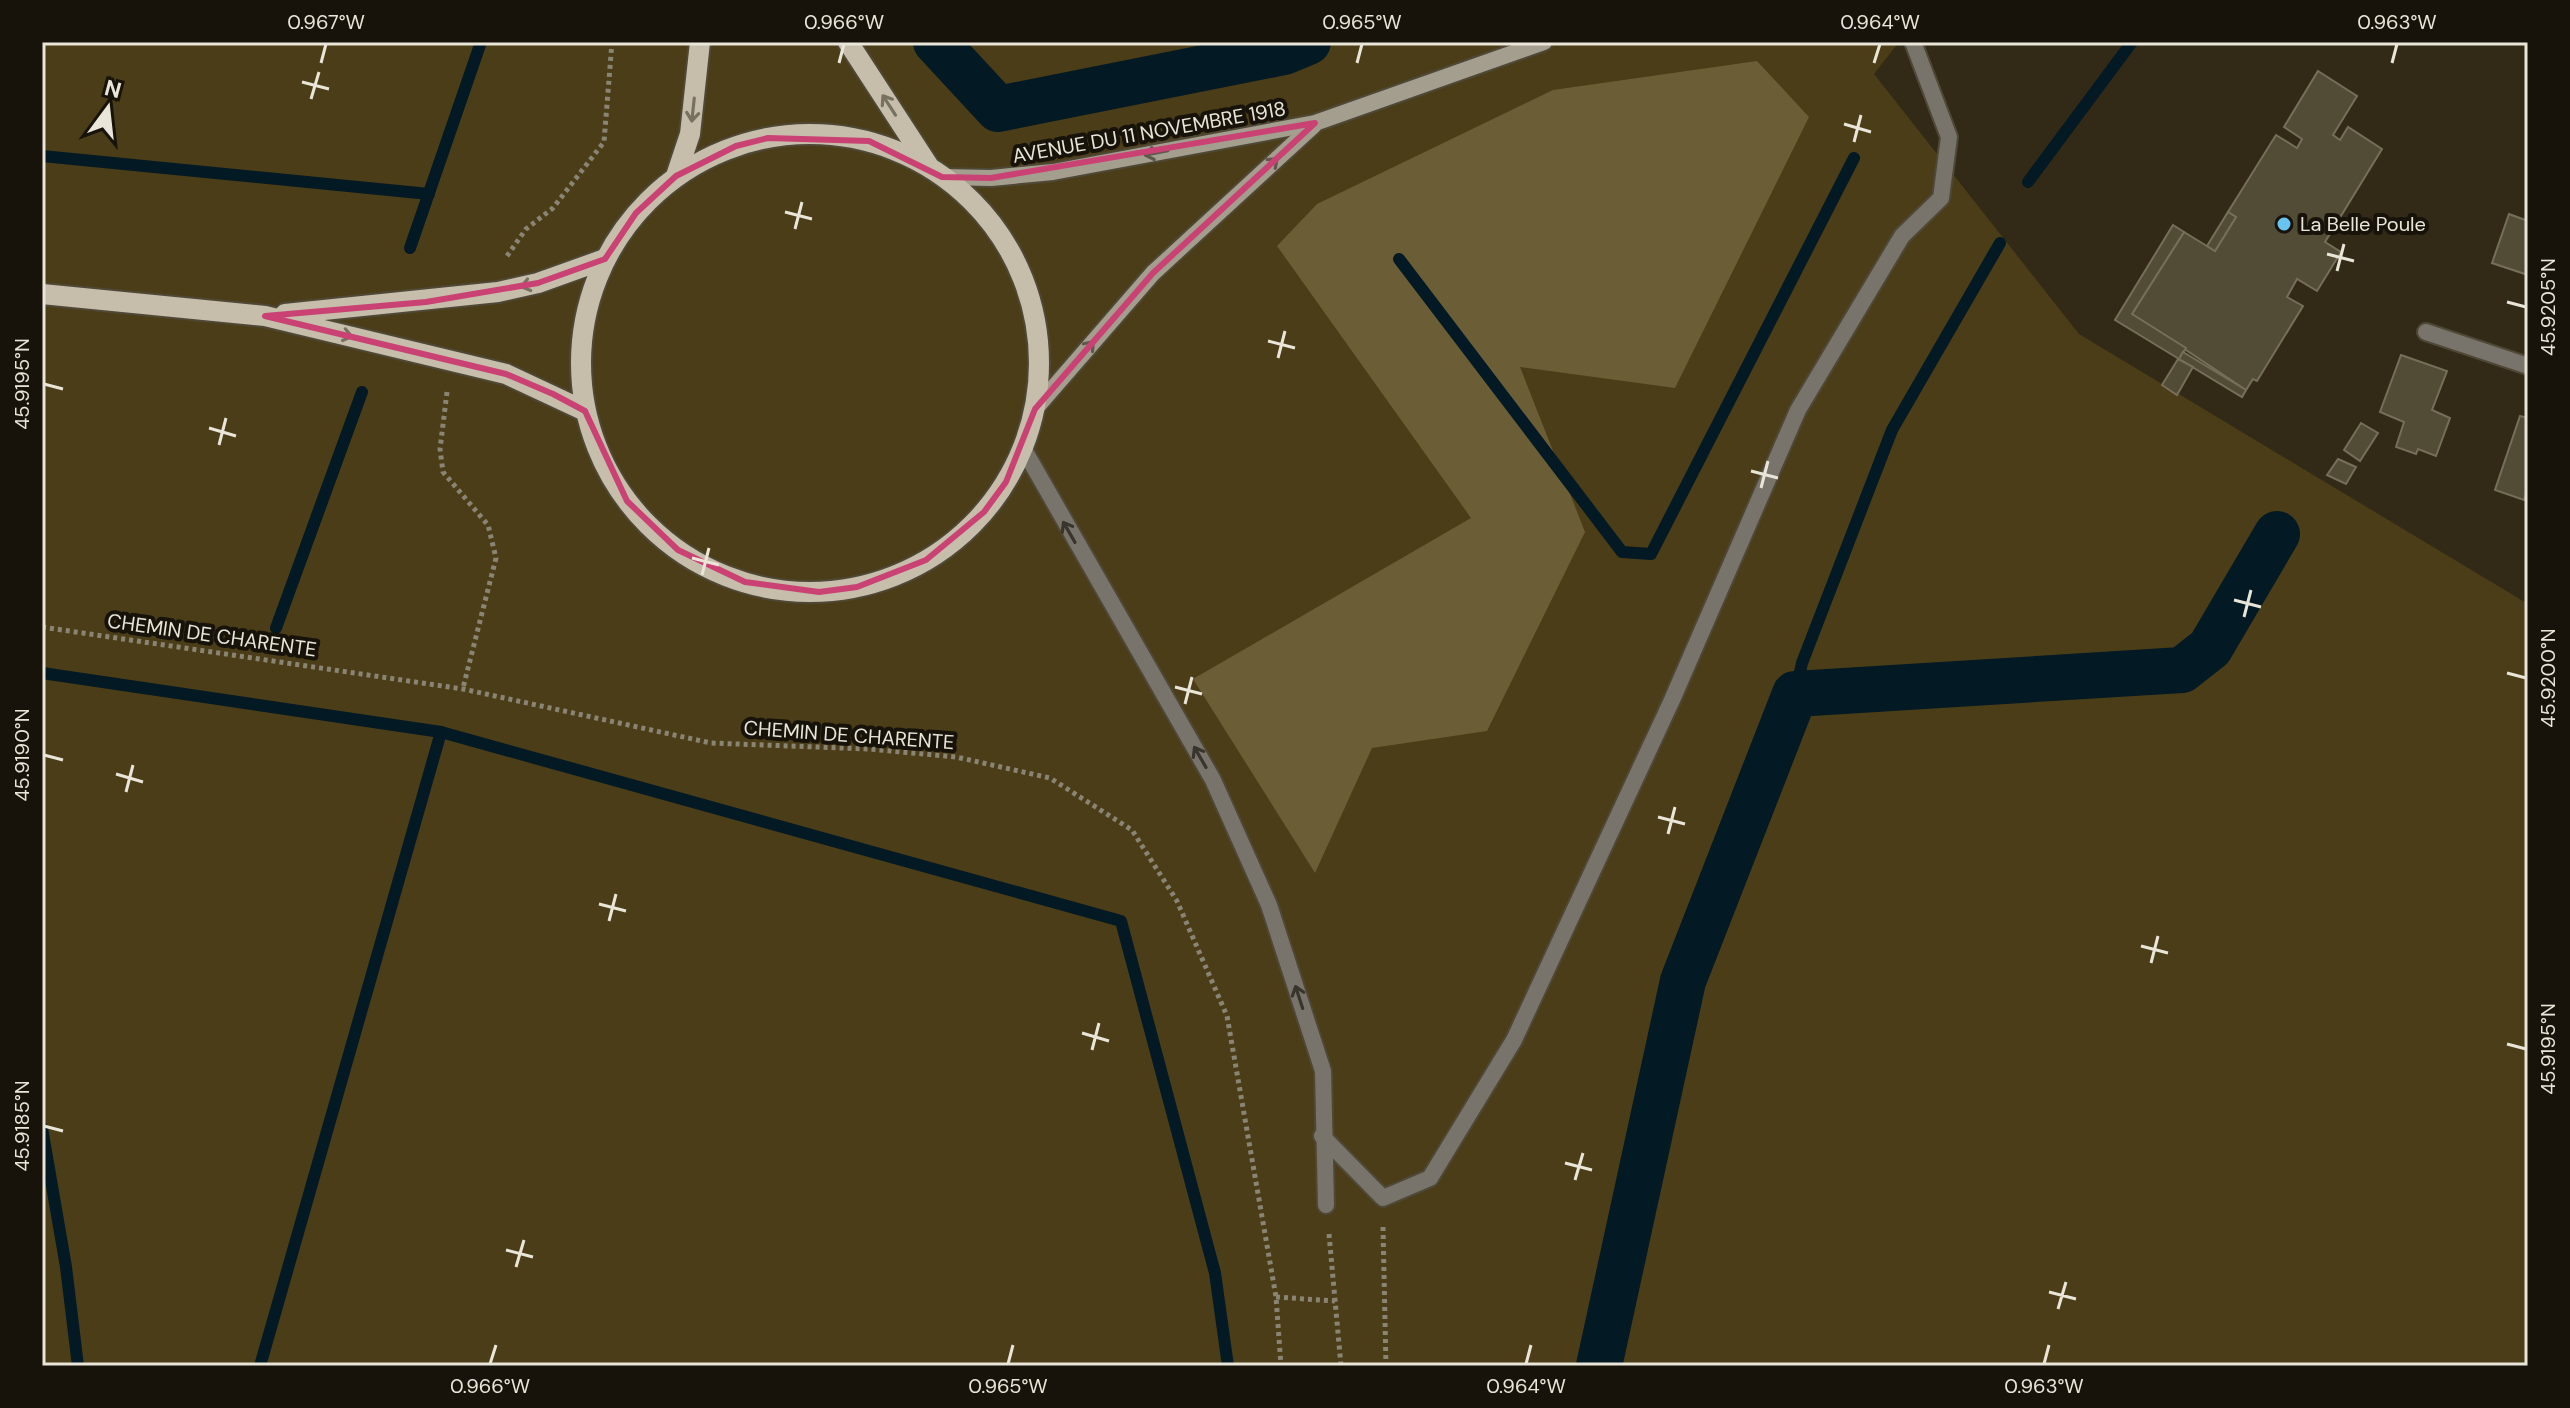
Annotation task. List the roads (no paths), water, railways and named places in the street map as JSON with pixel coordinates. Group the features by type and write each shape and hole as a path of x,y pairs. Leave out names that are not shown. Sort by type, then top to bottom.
{"main road":[{"path":"676,176 690,134 700,42"},
{"path":"848,42 936,173"},
{"name":"AVENUE DU 11 NOVEMBRE 1918","path":"936,173 991,178 1053,172 1315,123 1544,42"},
{"name":"AVENUE DU 11 NOVEMBRE 1918","path":"1035,409 1153,273 1315,123"},
{"path":"802,134 869,141 901,152 936,173 975,205 999,233 1017,265 1038,335 1035,409 1023,448 1006,482 984,512 957,538 926,560 892,577 857,587 819,592 781,590 745,582 710,569 678,550 650,526 609,473 585,411 580,372 582,333 591,295 605,259 636,213 676,176 736,146 802,134"},
{"path":"265,316 498,292 538,283 605,259"},
{"path":"42,294 265,316 506,374 585,411"}],"street":[{"path":"1322,1136 1383,1198 1430,1178 1514,1040 1672,700 1798,410 1902,236 1941,198 1949,137 1913,42"},
{"path":"2426,332 2528,366"},
{"path":"1023,448 1213,780 1269,905 1323,1071 1322,1136 1326,1205"}],"waterway":[{"path":"410,248 481,42"},
{"path":"936,42 998,109 1284,52 1308,42"},
{"path":"2028,182 2132,42"},
{"path":"42,156 429,194"},
{"path":"1399,259 1622,552 1651,554 1854,158"},
{"path":"1795,694 1802,663 1892,430 2000,243"},
{"path":"276,628 362,392"},
{"path":"1599,1366 1683,981 1795,694 2182,670 2210,648 2277,534"},
{"path":"42,673 441,732 1121,921 1215,1273 1228,1366"},
{"path":"260,1366 441,732"},
{"path":"42,1128 66,1267 78,1366"}],"place":[{"name":"La Belle Poule","path":"2284,224"}]}
